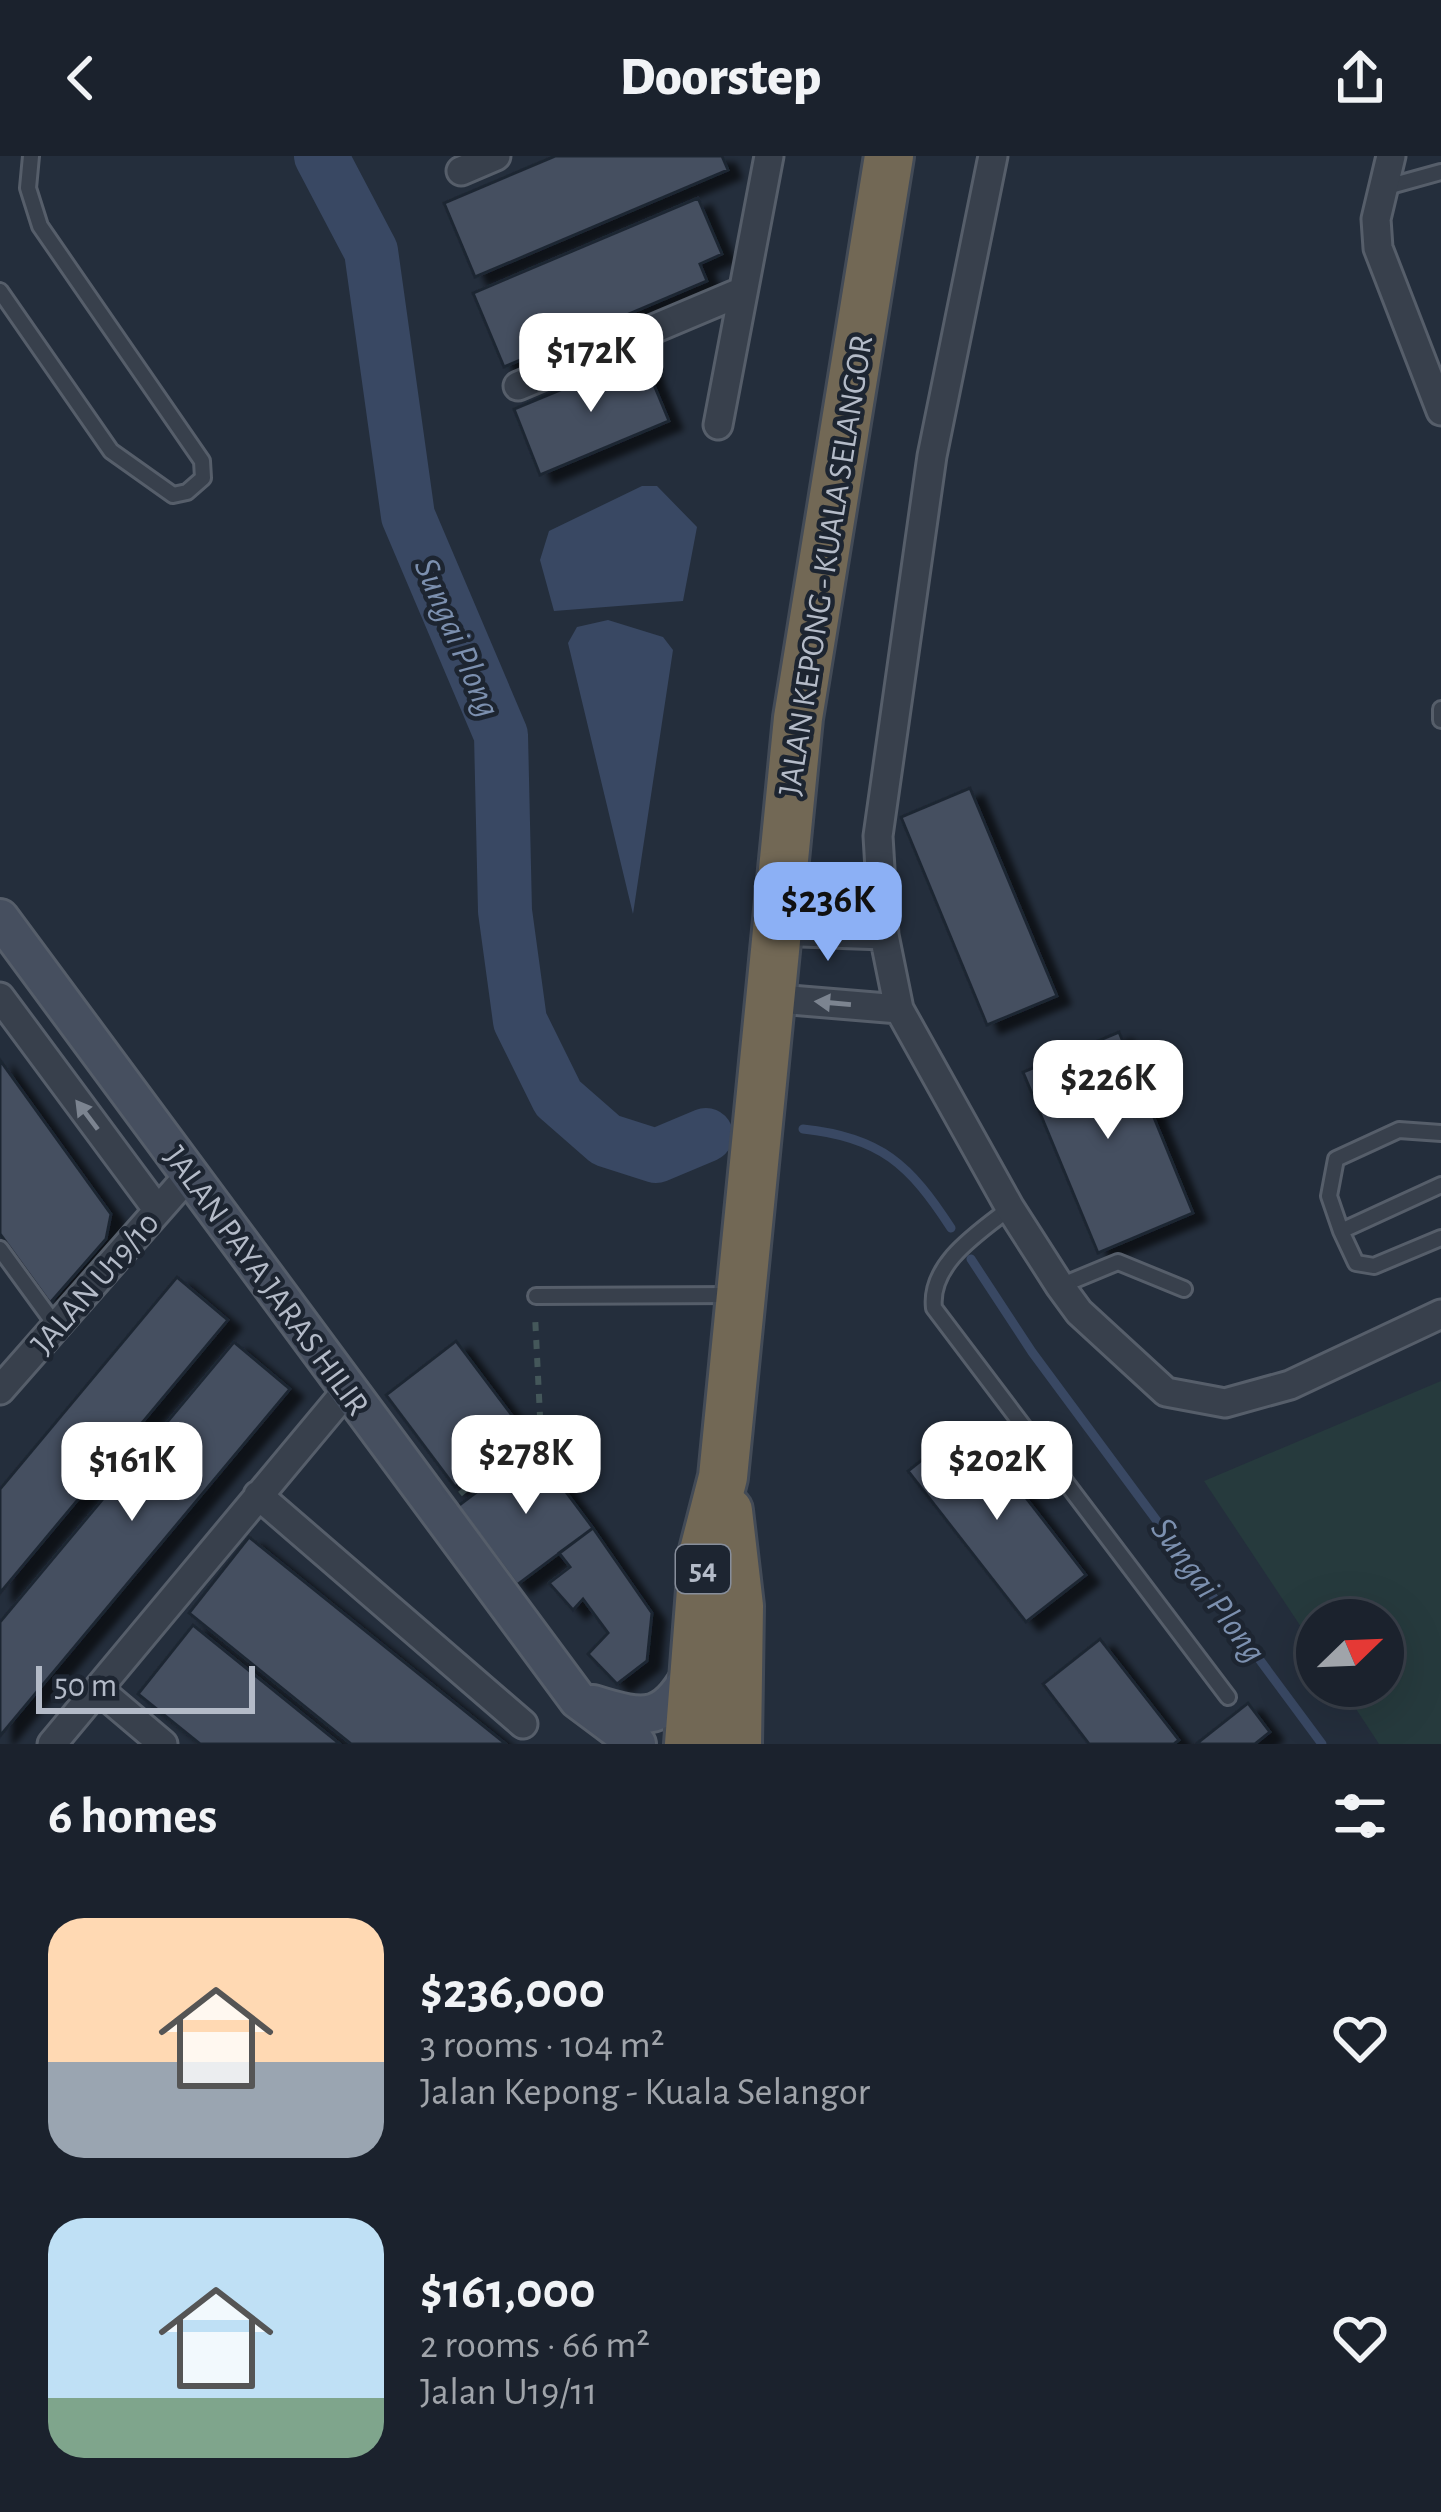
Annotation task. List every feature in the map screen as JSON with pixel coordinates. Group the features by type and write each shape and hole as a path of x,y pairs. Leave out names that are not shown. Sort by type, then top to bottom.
{"highway":[{"name":"JALAN KEPONG - KUALA SELANGOR","path":"689,1744 704,1551 723,1477 766,998 798,718 889,156"},
{"name":"JALAN KEPONG - KUALA SELANGOR","path":"723,1477 739,1606 737,1744"},
{"path":"718,1744 730,1630 739,1606"}],"street":[{"path":"460,171 496,156"},
{"path":"718,425 769,156"},
{"path":"993,156 932,456 878,836 884,935 899,1009 1010,1208 1078,1312 1166,1392 1225,1403 1290,1385 1441,1314"},
{"path":"1391,156 1376,219 1378,248 1441,411"},
{"path":"518,386 741,292"},
{"name":"JALAN PAYA JARAS HILIR","path":"0,918 578,1700 637,1744"},
{"path":"774,931 884,935"},
{"path":"0,997 157,1209"},
{"path":"766,998 899,1009"},
{"name":"JALAN U19/10","path":"0,1390 190,1174"},
{"path":"52,1744 348,1389"},
{"path":"258,1495 523,1724"},
{"path":"578,1700 628,1715 651,1715 675,1703 697,1663"},
{"path":"98,1689 163,1744"}],"lane":[{"path":"0,291 111,451 172,495 197,485 205,469 202,461 40,226 28,188 31,156"},
{"path":"1383,188 1441,172"},
{"path":"1441,709 1441,720"},
{"path":"1441,1133 1399,1130 1336,1159 1329,1196 1356,1263 1374,1266 1441,1238"},
{"path":"1341,1231 1441,1185"},
{"path":"1010,1208 970,1238 943,1272 932,1288 934,1308 1228,1697"},
{"path":"0,1249 56,1326"},
{"path":"1060,1286 1118,1262 1184,1289"},
{"path":"536,1297 740,1295"}],"path":[{"path":"439,1511 528,1437 540,1416 536,1297"}],"green space":[{"path":"1441,1381 1441,1744 1379,1744 1355,1707 1404,1707 1404,1599 1296,1599 1296,1619 1204,1481"}],"water":[{"path":"642,486 657,486 697,527 683,601 554,611 540,560 549,531"},
{"path":"608,620 663,637 673,650 633,914 568,643 577,627"}],"building":[{"path":"555,156 722,156 728,170 475,277 444,203"},
{"path":"698,198 722,254 700,264 707,281 504,367 473,293"},
{"path":"642,356 669,421 540,475 514,409"},
{"path":"970,788 1057,996 987,1025 901,817"},
{"path":"1119,1032 1193,1213 1098,1253 1023,1072"},
{"path":"0,1060 111,1214 106,1239 50,1303 0,1234"},
{"path":"177,1277 228,1320 0,1593 0,1489"},
{"path":"456,1341 526,1434 455,1487 386,1395"},
{"path":"234,1342 290,1389 0,1736 0,1622"},
{"path":"968,1423 1086,1575 1026,1622 908,1471"},
{"path":"534,1449 593,1528 517,1585 458,1506"},
{"path":"593,1528 652,1613 647,1661 617,1684 588,1654 608,1633 583,1599 573,1610 549,1583 570,1567 559,1553"},
{"path":"249,1537 506,1744 351,1744 189,1613"},
{"path":"193,1625 340,1744 200,1744 138,1694"},
{"path":"1100,1639 1179,1740 1174,1744 1089,1744 1043,1684"},
{"path":"1248,1703 1270,1732 1255,1744 1196,1744"}],"waterway":[{"name":"Sungai Plong","path":"321,156 371,251 408,516 501,735 505,911 520,1021 558,1098 606,1140 656,1156 706,1135"},
{"name":"Sungai Plong","path":"803,1129 853,1139 891,1158 922,1187 951,1228"},
{"name":"Sungai Plong","path":"971,1259 1032,1352 1322,1744"}]}
